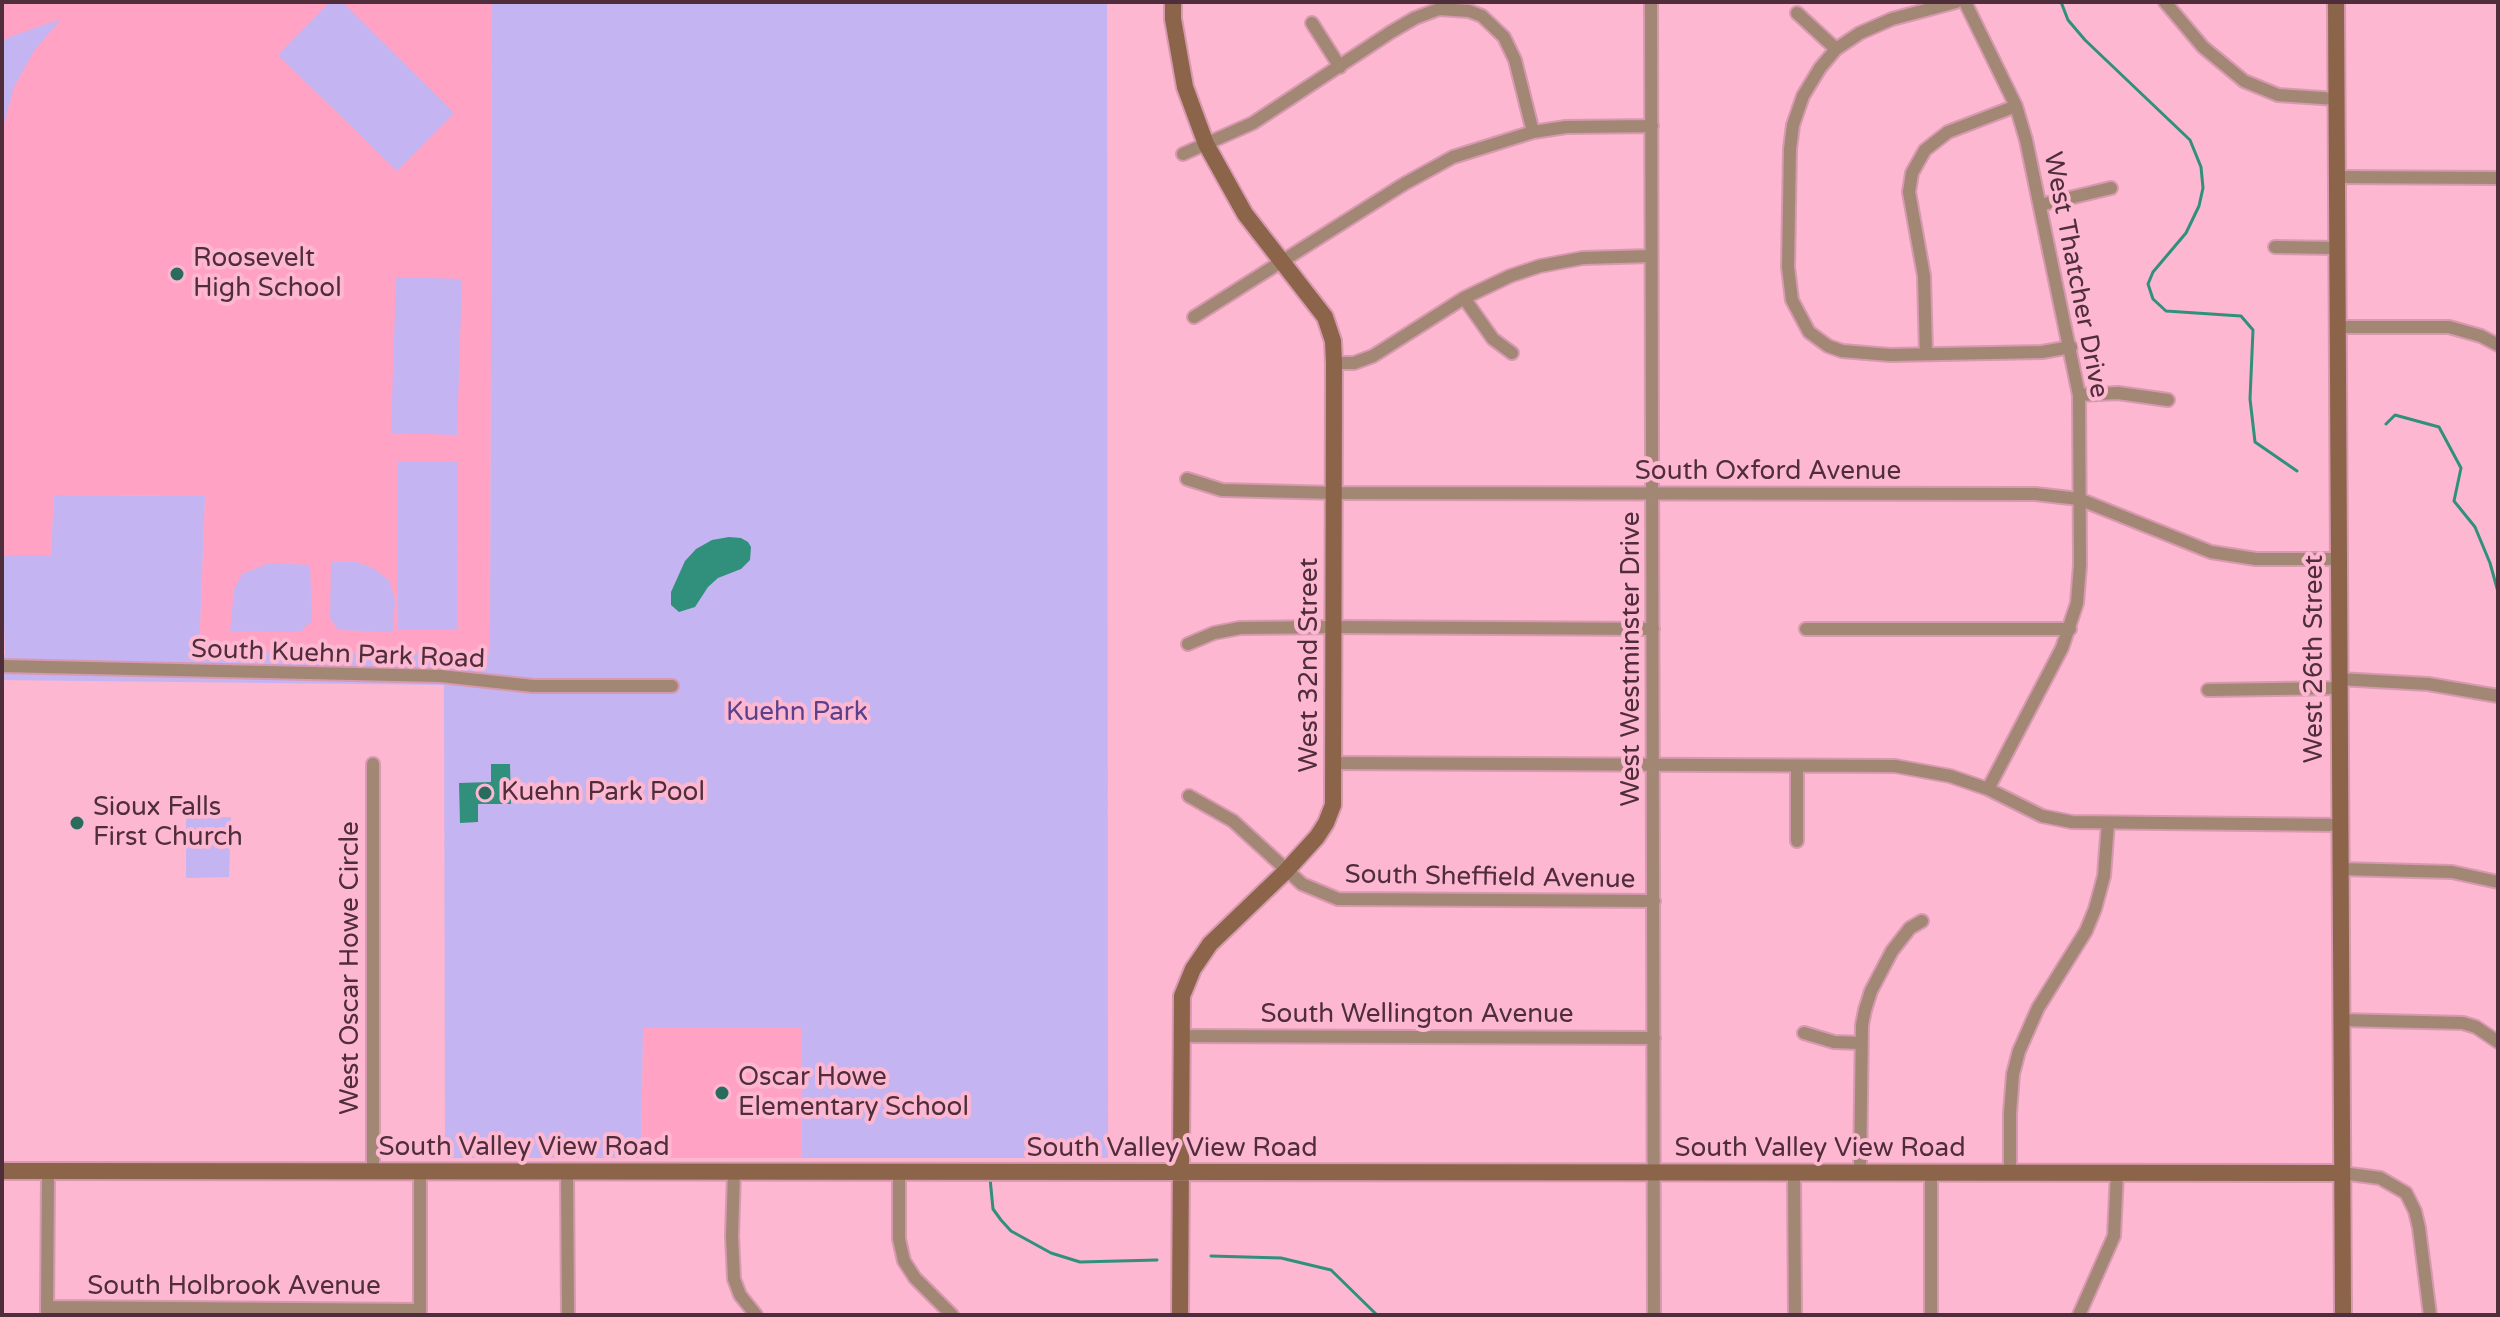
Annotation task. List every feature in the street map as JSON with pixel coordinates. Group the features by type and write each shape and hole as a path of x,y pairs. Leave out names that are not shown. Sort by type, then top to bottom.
{"street":[{"name":"West 32nd Street","path":"1173,2 1185,87 1206,144 1245,214 1325,317 1333,341 1334,363 1333,805 1326,823 1286,871 1210,944 1193,969 1182,996 1180,1315"},
{"name":"West Westminster Drive","path":"1651,2 1654,1315"},
{"path":"1956,2 1877,24 1836,49 1810,83 1793,125 1788,267 1792,300 1809,332 1828,346 1865,354 2042,352 2071,347"},
{"name":"West Thatcher Drive","path":"1965,2 2016,106 2071,347 2079,395 2080,584 2070,629 1988,789"},
{"path":"2165,2 2203,47 2244,81 2278,95 2336,99"},
{"name":"West 26th Street","path":"2336,2 2343,1315"},
{"path":"1183,154 1253,123 1391,32 1429,11 1447,9 1469,11 1489,22 1509,44 1533,132"},
{"path":"1797,13 1836,49"},
{"path":"1312,23 1340,67"},
{"path":"1926,354 1924,276 1909,192 1912,173 1925,150 1948,132 2016,106"},
{"path":"1194,317 1431,168 1474,149 1533,132 1566,127 1652,126"},
{"path":"2336,177 2498,178"},
{"path":"2040,205 2111,188"},
{"path":"2275,247 2336,248"},
{"path":"1334,363 1354,363 1373,356 1464,298 1510,276 1552,263 1583,258 1651,256"},
{"path":"1464,298 1493,339 1512,353"},
{"path":"2337,327 2449,327 2481,336 2498,345"},
{"path":"2079,395 2118,393 2168,400"},
{"name":"South Oxford Avenue","path":"1187,479 1222,490 1334,493 2035,494 2079,499 2211,552 2256,559 2339,559"},
{"path":"1188,644 1214,633 1240,628 1653,629"},
{"path":"1806,629 2070,629"},
{"name":"South Kuehn Park Road","path":"2,666 441,676 533,686 672,686"},
{"path":"2208,690 2339,683 2428,684 2498,696"},
{"path":"1334,763 1895,766 1950,776 1988,789 2042,816 2072,822 2340,825"},
{"name":"West Oscar Howe Circle","path":"373,764 373,1172"},
{"path":"1797,766 1797,841"},
{"name":"South Sheffield Avenue","path":"1189,796 1233,821 1286,871 1315,891 1352,901 1654,901"},
{"path":"2010,1172 2010,1113 2013,1074 2019,1051 2038,1008 2086,931 2095,909 2104,876 2108,823"},
{"path":"2341,869 2452,872 2498,882"},
{"path":"1860,1173 1861,1043 1865,1010 1879,974 1902,937 1922,921"},
{"path":"2340,1020 2463,1023 2476,1027 2498,1042"},
{"path":"1804,1033 1834,1042 1861,1043"},
{"name":"South Wellington Avenue","path":"1180,1036 1654,1038"},
{"name":"South Valley View Road","path":"2,1171 2342,1173"},
{"path":"47,1311 48,1172"},
{"path":"567,1172 568,1315"},
{"path":"734,1172 734,1279 740,1295 756,1315"},
{"path":"420,1173 420,1312"},
{"path":"899,1173 899,1239 904,1261 915,1278 952,1315"},
{"path":"1794,1173 1795,1315"},
{"path":"1931,1173 1931,1315"},
{"path":"2079,1315 2114,1236 2117,1173"},
{"path":"2342,1173 2380,1178 2406,1193 2419,1228 2430,1315"},
{"name":"South Holbrook Avenue","path":"47,1311 420,1312"}],"shaded area":[{"name":"Roosevelt High School","path":"2,2 492,2 490,653 199,652 205,496 54,495 51,555 2,555"},
{"path":"729,537 748,542 751,547 750,560 741,569 718,578 695,607 679,612 671,605 671,592 685,561 696,549 712,540"},
{"name":"Kuehn Park Pool","path":"491,764 510,764 511,804 478,804 478,822 460,823 459,783 491,782"},
{"name":"Oscar Howe Elementary School","path":"643,1028 801,1028 802,1158 641,1158"}],"green space":[{"path":"330,2 342,2 454,113 397,171 278,55"},
{"name":"Kuehn Park","path":"492,2 1107,2 1108,1158 802,1158 801,1028 643,1028 641,1158 445,1158 444,685 2,680 2,655 5,655 2,555 51,555 54,495 205,496 199,652 490,653"},
{"path":"61,19 34,51 14,87 2,131 2,42"},
{"path":"396,277 462,279 457,435 391,433"},
{"path":"398,461 458,461 457,630 398,630"},
{"path":"354,561 373,568 389,580 395,600 393,632 338,630 330,618 331,562"},
{"path":"269,563 310,565 312,621 300,632 230,631 234,590 242,574"},
{"path":"186,817 231,817 229,877 186,878"}],"waterway":[{"path":"2061,2 2068,20 2085,40 2190,140 2201,167 2203,188 2199,206 2186,233 2153,272 2148,284 2153,299 2166,311 2241,316 2253,330 2250,399 2255,442 2297,471"},
{"path":"2386,424 2395,415 2439,427 2461,468 2454,501 2475,527 2498,592"},
{"path":"990,1178 993,1209 1001,1220 1011,1231 1051,1253 1080,1262 1157,1260"},
{"path":"1211,1256 1281,1258 1331,1270 1377,1315"}],"place":[{"name":"Roosevelt High School","path":"177,274"},
{"name":"Kuehn Park Pool","path":"485,793"},
{"name":"Sioux Falls First Church","path":"77,823"},
{"name":"Oscar Howe Elementary School","path":"722,1093"}]}
